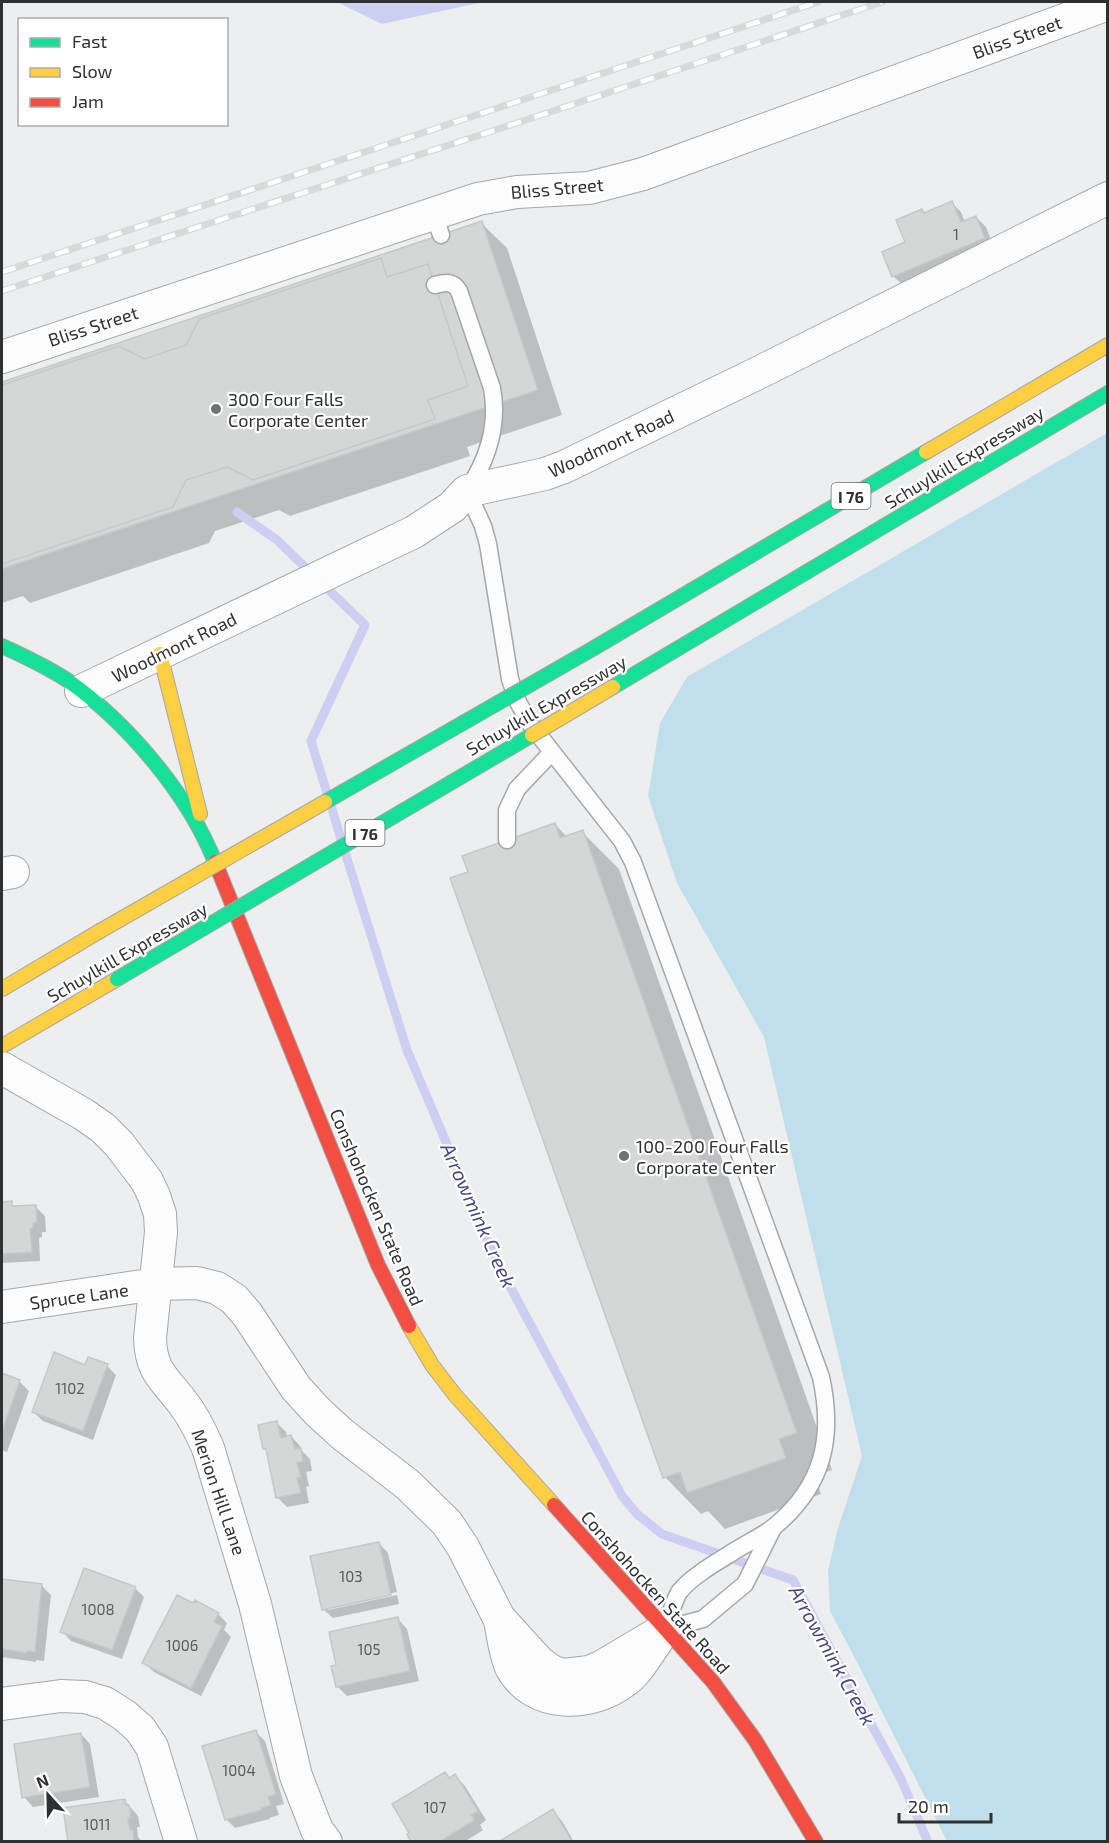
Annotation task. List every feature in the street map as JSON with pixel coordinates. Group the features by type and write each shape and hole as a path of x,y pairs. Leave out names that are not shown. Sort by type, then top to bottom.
{"main road":[{"name":"Schuylkill Expressway","path":"2,989 594,648 1107,345"},
{"name":"Schuylkill Expressway","path":"2,1046 1107,393"},
{"name":"Conshohocken State Road","path":"2,646 47,668 81,691 142,747 189,810 208,844 378,1265 413,1335 455,1395 713,1682 735,1710 775,1771 816,1842"},
{"path":"160,654 208,844"}],"street":[{"name":"Bliss Street","path":"2,357 437,224 498,194 589,188 619,182 1107,4"},
{"name":"Woodmont Road","path":"81,691 414,532 452,507 466,491 545,474 564,467 754,375 1107,198"},
{"name":"Merion Hill Lane","path":"8,1072 83,1114 103,1128 119,1144 147,1181 154,1196 160,1214 161,1232 150,1338 151,1353 155,1367 183,1402 208,1448 255,1604 296,1776 317,1830 326,1842"},
{"path":"156,1284 197,1283 217,1288 234,1299 247,1314 296,1388 318,1412 342,1434 407,1484 447,1523 463,1547 499,1617 545,1668 564,1675 590,1672 665,1629"},
{"name":"Spruce Lane","path":"2,1307 156,1284"},
{"path":"2,1704 61,1696 85,1697 105,1703 124,1715 140,1729 152,1748 181,1842"}],"lane":[{"path":"435,285 451,283 459,291 492,388 495,404 492,437 485,459 466,491 483,526 488,544 512,686 531,725 622,841 633,862 821,1377 826,1402 823,1454 815,1477 804,1496 774,1527 706,1569 680,1592 665,1629"},
{"path":"507,840 507,810 517,789 552,752"},
{"path":"665,1629 703,1619 745,1584 774,1527"}],"shaded area":[{"path":"337,2 483,2 382,24"},
{"path":"1107,433 1107,1841 947,1841 830,1611 828,1571 838,1528 862,1456 764,1037 677,883 648,796 660,723 687,677"}],"building":[{"path":"952,201 961,222 976,216 985,238 892,277 882,252 905,242 896,220 922,209 924,213"},
{"name":"300 Four Falls Corporate Center","path":"482,221 538,390 2,569 2,382"},
{"name":"300 Four Falls Corporate Center","path":"381,258 387,277 428,264 468,386 428,400 435,419 253,480 227,467 186,480 173,507 2,564 2,385 119,346 145,359 186,345 199,319"},
{"name":"100-200 Four Falls Corporate Center","path":"555,823 560,838 583,830 797,1433 779,1439 786,1458 687,1493 680,1472 663,1478 450,878 468,872 462,856"},
{"path":"12,1201 12,1206 36,1205 37,1222 33,1223 33,1228 30,1229 32,1252 2,1254 2,1202"},
{"path":"54,1352 85,1365 88,1357 108,1364 83,1431 32,1412"},
{"path":"2,1373 20,1380 2,1432"},
{"path":"277,1421 281,1438 291,1435 295,1449 301,1448 303,1461 297,1463 301,1477 297,1478 301,1493 276,1498 266,1449 263,1449 258,1425"},
{"path":"379,1542 391,1595 322,1610 310,1556"},
{"path":"84,1568 136,1587 112,1650 60,1632"},
{"path":"2,1579 42,1584 35,1652 2,1649"},
{"path":"177,1595 193,1603 195,1600 219,1613 214,1622 222,1626 191,1688 142,1663"},
{"path":"398,1617 410,1671 336,1687 331,1666 336,1665 329,1632"},
{"path":"256,1730 276,1794 268,1797 271,1805 225,1820 202,1746"},
{"path":"81,1733 90,1787 22,1798 14,1744"},
{"path":"445,1772 449,1778 455,1774 478,1811 471,1815 475,1820 439,1842 411,1842 407,1834 409,1833 392,1804"},
{"path":"125,1799 126,1805 129,1805 131,1818 128,1818 130,1830 133,1830 134,1842 68,1842 63,1808"},
{"path":"553,1809 572,1842 498,1842"}],"waterway":[{"name":"Arrowmink Creek","path":"237,512 277,540 365,625 311,741 327,793"},
{"name":"Arrowmink Creek","path":"331,806 341,839"},
{"name":"Arrowmink Creek","path":"345,852 407,1050 497,1262 622,1496 637,1514 662,1534 793,1580 901,1779 928,1842"}],"railway":[{"path":"2,272 818,2"},
{"path":"2,291 882,2"}],"traffic: fast":[{"path":"613,687 1108,393"},
{"path":"594,648 926,452"},
{"path":"2,646 67,680 112,717 133,738 153,761 189,811 215,862"},
{"path":"325,802 594,648"},
{"path":"117,979 532,735"}],"traffic: slow":[{"path":"926,452 1108,345"},
{"path":"160,654 200,814"},
{"path":"532,735 613,687"},
{"path":"100,931 325,802"},
{"path":"2,989 100,931"},
{"path":"2,1046 117,979"},
{"path":"409,1326 432,1365 455,1395 554,1505"}],"traffic: jam":[{"path":"215,862 378,1265 409,1326"},
{"path":"554,1505 713,1682 755,1740 816,1842"}],"place":[{"name":"300 Four Falls Corporate Center","path":"216,409"},
{"name":"100-200 Four Falls Corporate Center","path":"624,1156"}]}
